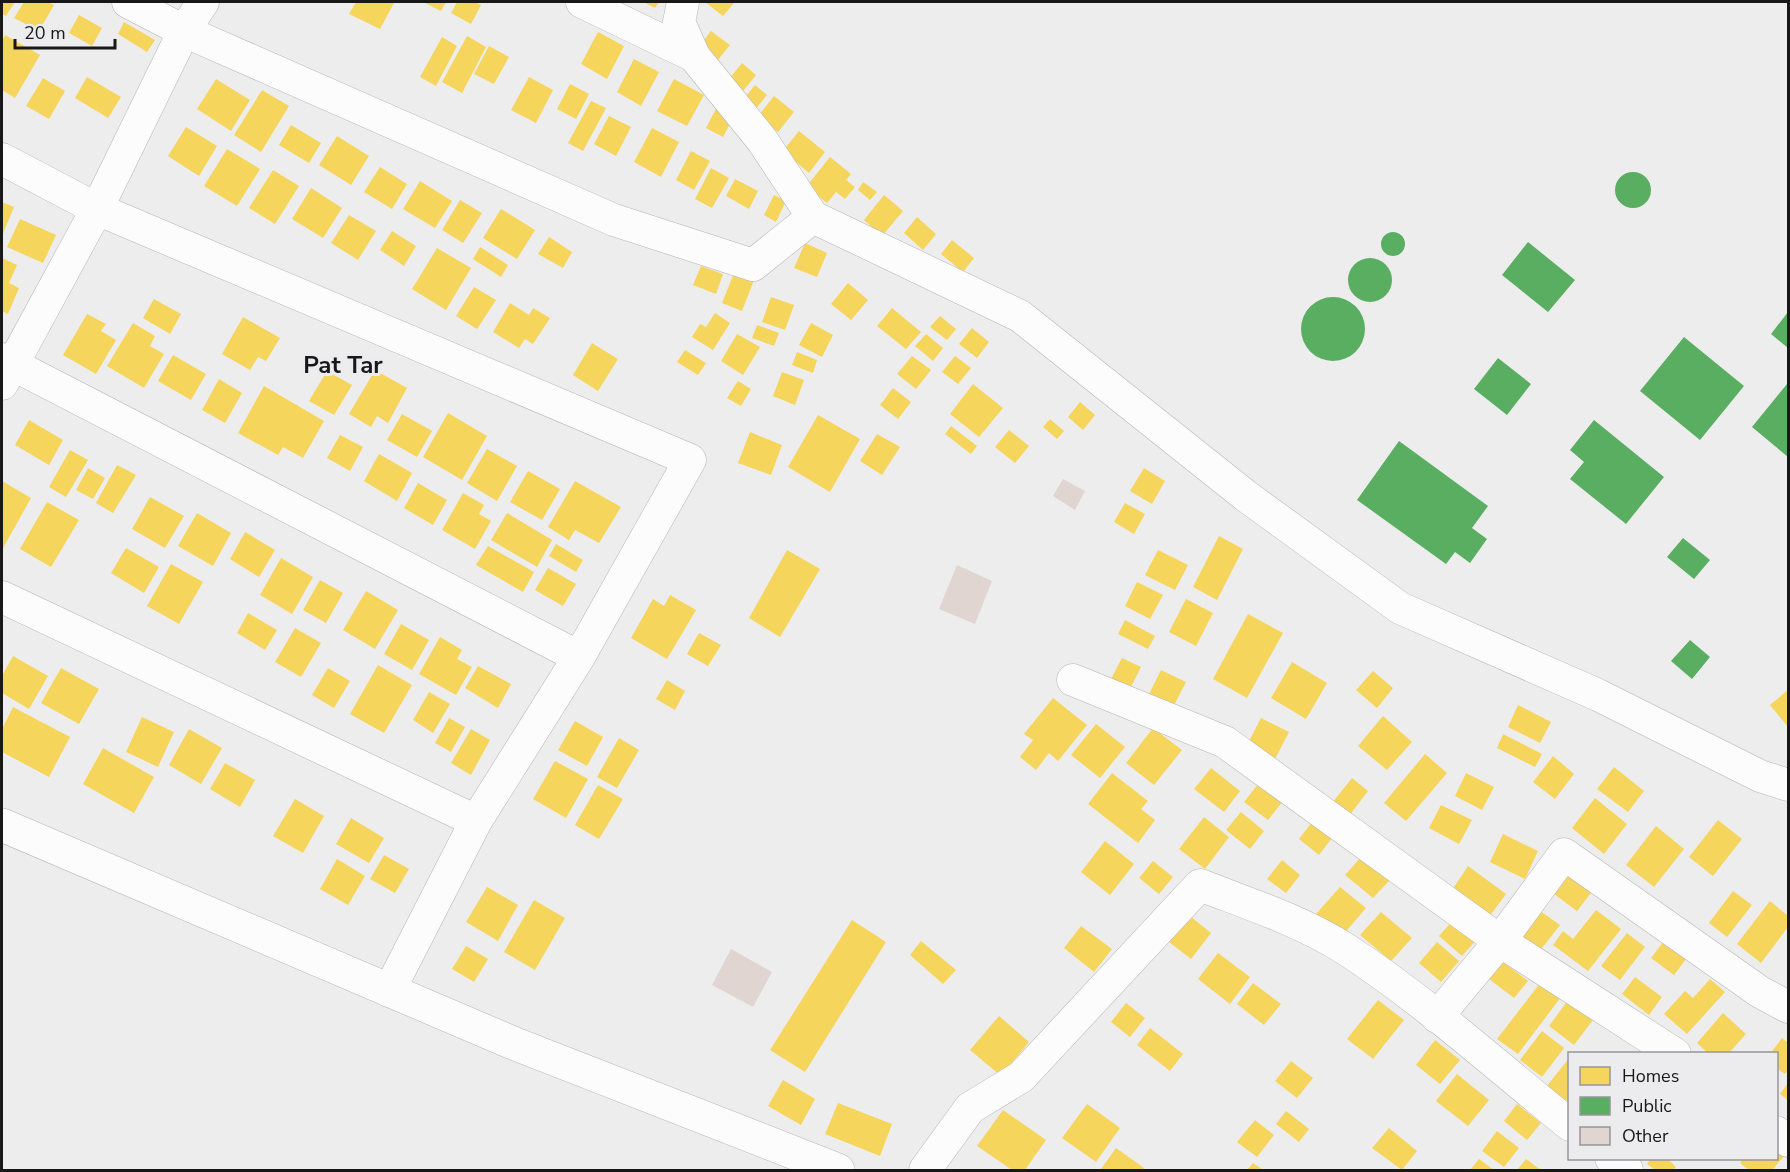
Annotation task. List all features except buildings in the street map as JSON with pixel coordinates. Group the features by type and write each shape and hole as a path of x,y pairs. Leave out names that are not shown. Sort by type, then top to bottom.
{"main road":[{"path":"2,825 513,1043 838,1170"}],"street":[{"path":"128,2 184,31 614,220 753,265 813,217"},
{"path":"203,2 184,31 97,209 5,369 579,657"},
{"path":"582,2 694,56"},
{"path":"683,2 678,22 694,56 762,140 813,217 1020,316 1245,496 1400,608 1598,695 1760,776 1788,784"},
{"path":"2,159 97,209 690,460 579,657 476,821 389,991"},
{"path":"2,597 476,821"},
{"path":"1073,680 1225,742 1500,941 1673,1052"},
{"path":"1437,1017 1500,941 1564,854 1751,985 1788,1007"},
{"path":"925,1170 970,1108 1021,1077 1200,885 1289,920 1346,949 1437,1017 1568,1124"},
{"path":"1614,1160 1627,1170"}],"district":[{"name":"Pat Tar","path":"343,365"}]}
